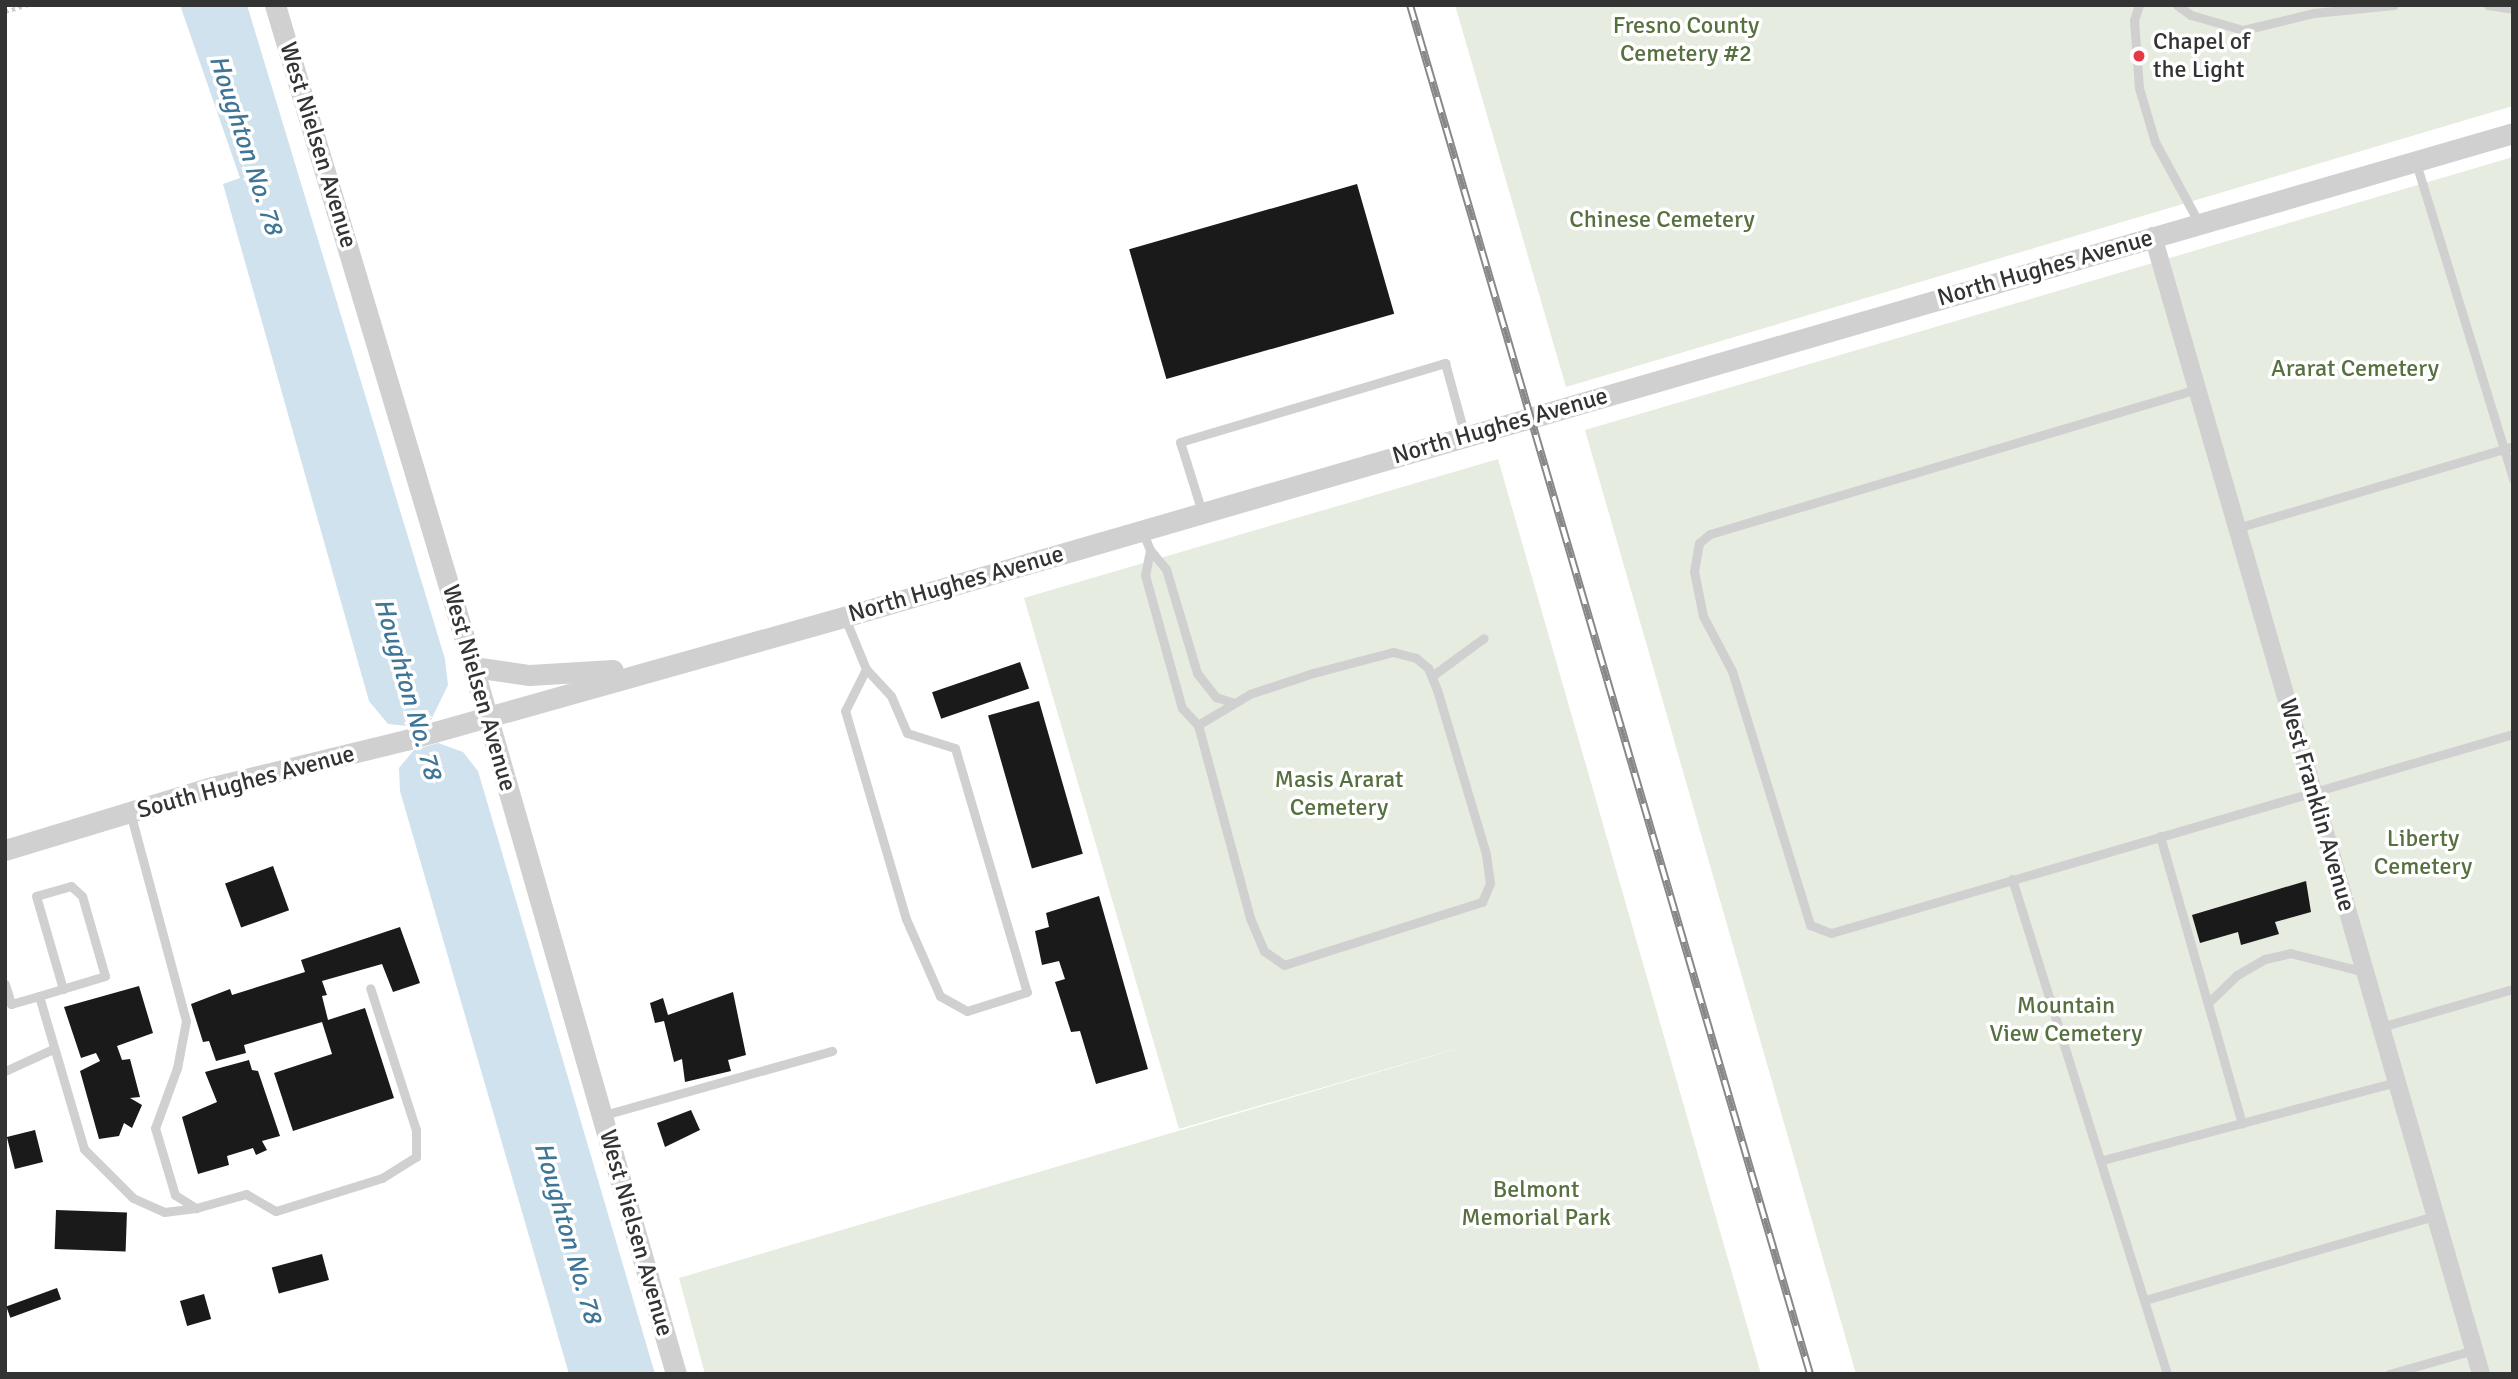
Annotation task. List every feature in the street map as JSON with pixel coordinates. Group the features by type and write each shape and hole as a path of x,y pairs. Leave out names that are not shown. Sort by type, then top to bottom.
{"street":[{"name":"West Nielsen Avenue","path":"275,5 473,667 676,1374"},
{"name":"North Hughes Avenue","path":"487,716 681,660 1146,541 1202,513 2513,133"},
{"name":"West Franklin Avenue","path":"2153,236 2481,1374"},
{"path":"473,667 571,675 681,660"},
{"name":"South Hughes Avenue","path":"5,849 130,812 407,740 487,716"}],"lane":[{"path":"2139,5 2134,20 2139,88 2155,142 2199,223"},
{"path":"2177,5 2191,15 2243,30 2314,13 2394,5"},
{"path":"2488,5 2513,9"},
{"path":"2416,161 2508,447 2513,479"},
{"path":"1202,513 1180,442 1445,363 1465,436"},
{"path":"2197,389 1710,534 1699,543 1694,571 1703,616 1732,671 1810,925 1831,933 2513,734"},
{"path":"2237,528 2508,447"},
{"path":"1146,541 1166,569 1197,673 1216,697 1231,702"},
{"path":"1146,541 1145,575 1182,708 1198,725 1250,918 1264,951 1284,965 1482,902 1490,883 1486,854 1432,676 1416,658 1393,652 1231,702 1198,725"},
{"path":"844,617 866,669 891,696 907,733 955,748 1027,992 967,1010 940,996 906,919 845,711 866,669"},
{"path":"1432,676 1485,638"},
{"path":"130,812 186,1021 177,1068 155,1128 175,1195 196,1208"},
{"path":"2160,836 2242,1124"},
{"path":"2012,879 2103,1160 2167,1374"},
{"path":"5,984 11,1004 39,996 105,976 82,896 71,886 36,896 62,989"},
{"path":"2208,1003 2237,975 2265,959 2290,953 2365,972"},
{"path":"39,996 84,1149 133,1198 164,1212 196,1208 246,1194 276,1211 382,1178 416,1157 415,1130 370,988"},
{"path":"2381,1027 2513,989"},
{"path":"5,1071 53,1049"},
{"path":"602,1116 832,1051"},
{"path":"2103,1160 2397,1082"},
{"path":"2145,1300 2435,1216"},
{"path":"2389,1374 2474,1350"}],"path":[{"path":"5,12 29,5"}],"green space":[{"name":"Chinese Cemetery","path":"1455,5 2513,5 2513,106 1566,387"},
{"name":"Mountain View Cemetery","path":"2513,157 2513,1374 1856,1374 1585,430"},
{"path":"1498,459 1761,1374 705,1374 679,1278 1497,1037 1179,1129 1024,598"}],"water":[{"name":"Houghton No. 78","path":"180,5 247,5 445,659 448,685 431,720 408,726 388,724 369,701 223,184 240,178"},
{"name":"Houghton No. 78","path":"438,743 463,752 478,771 655,1374 569,1374 400,791 399,768 414,750"}],"building":[{"path":"1357,184 1394,314 1166,379 1129,249"},
{"path":"1020,662 1029,688 941,719 932,692"},
{"path":"1039,701 1083,854 1032,868 988,716"},
{"path":"273,866 289,910 241,928 225,883"},
{"path":"2306,881 2311,912 2275,922 2279,934 2241,945 2238,932 2200,943 2192,915"},
{"path":"1099,896 1148,1069 1096,1084 1080,1031 1071,1032 1055,982 1065,979 1059,961 1042,965 1035,931 1049,927 1046,913"},
{"path":"400,927 420,983 393,992 382,964 322,981 327,995 322,996 328,1020 365,1008 394,1098 293,1131 274,1073 332,1054 322,1022 244,1045 246,1053 216,1061 209,1041 203,1042 191,1004 230,989 232,995 305,972 301,960"},
{"path":"139,986 153,1033 117,1046 122,1060 130,1059 140,1097 130,1098 142,1105 132,1128 124,1123 119,1136 99,1139 80,1071 100,1061 96,1053 81,1058 64,1007"},
{"path":"733,992 746,1055 728,1060 731,1071 685,1082 682,1059 674,1062 664,1021 655,1023 650,1003 663,998 668,1015"},
{"path":"249,1060 252,1070 258,1071 280,1136 262,1141 267,1150 256,1155 253,1148 227,1156 229,1165 198,1174 182,1117 217,1102 205,1072"},
{"path":"691,1110 700,1130 665,1147 657,1123"},
{"path":"35,1130 43,1162 15,1169 7,1137"},
{"path":"56,1210 127,1212 126,1251 55,1249"},
{"path":"322,1254 329,1280 279,1294 272,1267"},
{"path":"57,1288 61,1299 10,1318 6,1306"},
{"path":"204,1294 211,1319 187,1326 180,1301"}],"railway":[{"path":"1410,5 1810,1374"}],"place":[{"name":"Chapel of the Light","path":"2139,56"}],"park label":[{"name":"Fresno County Cemetery #2","path":"1686,40"},
{"name":"Ararat Cemetery","path":"2355,369"},
{"name":"Masis Ararat Cemetery","path":"1339,794"},
{"name":"Liberty Cemetery","path":"2423,853"},
{"name":"Belmont Memorial Park","path":"1536,1204"}]}
